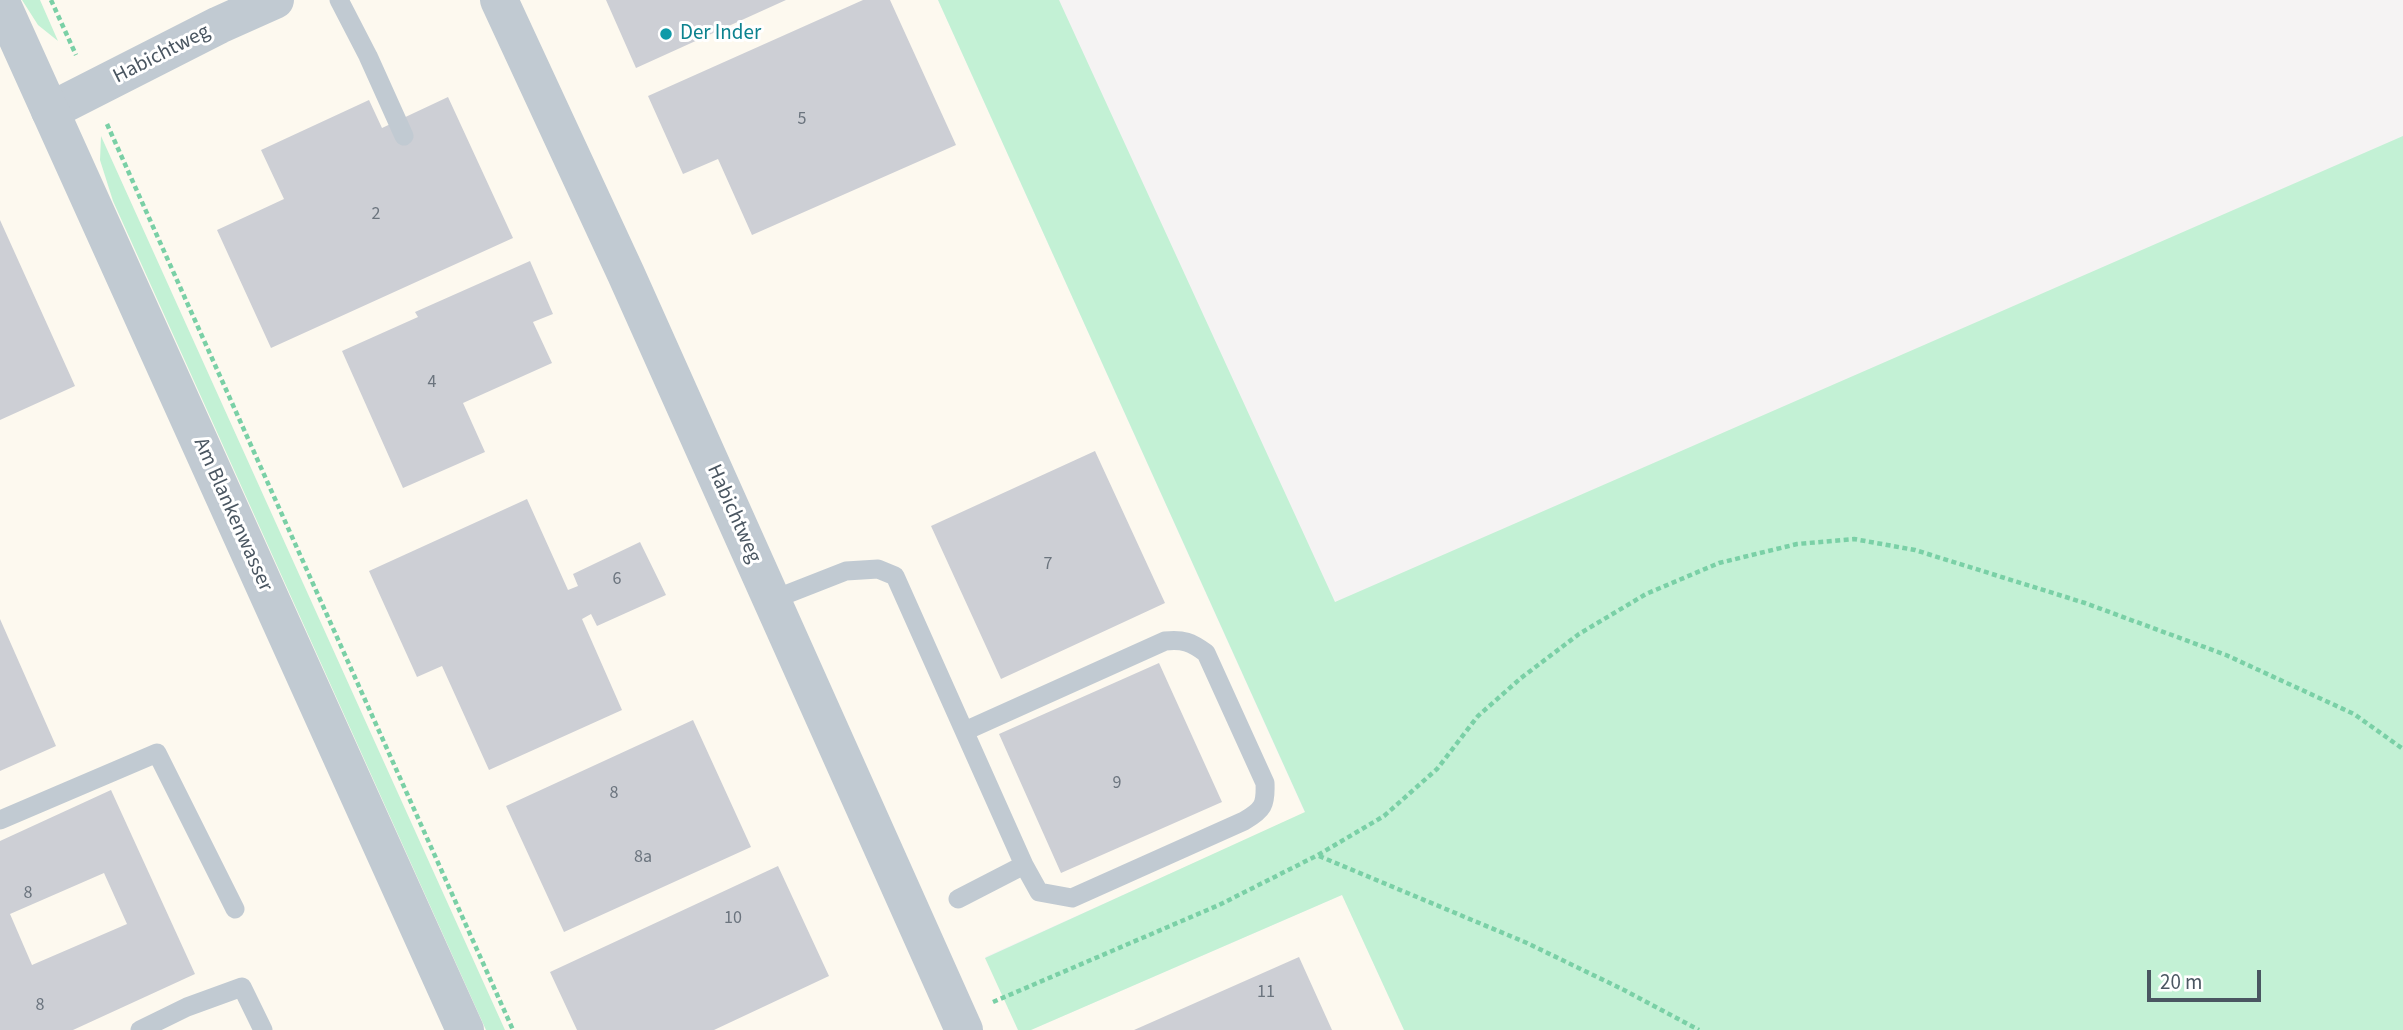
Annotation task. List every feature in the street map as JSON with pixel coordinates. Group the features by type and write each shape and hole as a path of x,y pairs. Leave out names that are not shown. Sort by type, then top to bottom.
{"street":[{"name":"Am Blankenwasser","path":"0,0 465,1030"},
{"name":"Habichtweg","path":"50,111 275,0"},
{"name":"Habichtweg","path":"499,0 626,274 961,1023"}],"lane":[{"path":"339,0 404,136"},
{"path":"772,600 846,571 878,569 895,576 1024,865 1038,892 1072,898 1251,817 1259,812 1266,800 1265,783 1206,653 1181,639 1165,641 965,731"},
{"path":"0,820 157,753 235,909"},
{"path":"958,899 1024,865"},
{"path":"140,1030 187,1007 242,987 263,1030"}],"path":[{"path":"51,0 513,1030"},
{"path":"961,1023 1219,905 1318,855 1384,816 1437,769 1478,716 1521,678 1579,634 1646,594 1719,563 1797,544 1854,540 1915,550 2085,603 2226,655 2354,714 2403,749"},
{"path":"1318,855 1527,943 1699,1030"}],"shaded area":[{"path":"0,0 938,0 1305,813 985,957 1018,1030 0,1030"},
{"path":"1342,895 1404,1030 1031,1030"}],"green space":[{"path":"22,0 40,0 58,41 38,25"},
{"path":"938,0 1059,0 1335,602 2403,136 2403,1030 1404,1030 1342,895 1031,1030 1018,1030 985,958 1305,812"},
{"path":"101,136 505,1030 486,1030 113,201 100,160"}],"building":[{"name":"Der Inder","path":"606,0 786,0 636,68"},
{"path":"863,0 890,0 956,145 752,235 718,159 683,174 648,96"},
{"path":"448,97 513,238 271,348 217,230 284,199 261,150 369,100 382,128"},
{"path":"0,220 75,386 0,420"},
{"path":"530,261 553,314 533,322 552,363 463,403 485,452 403,488 342,351 418,317 415,312"},
{"path":"1095,451 1165,603 1001,679 931,526"},
{"path":"527,499 568,590 578,586 573,574 640,542 666,595 597,626 591,614 582,619 622,710 489,770 442,666 417,677 369,571"},
{"path":"0,619 56,746 0,771"},
{"path":"1159,663 1222,802 1061,873 999,734"},
{"path":"693,720 751,847 564,932 506,806"},
{"path":"111,790 195,974 73,1030 0,1030 0,841","holes":["104,873 127,924 32,965 10,914"]},
{"path":"778,866 829,976 714,1030 577,1030 550,972"},
{"path":"1299,957 1332,1030 1134,1030"}],"place":[{"name":"Der Inder","path":"666,34"}]}
